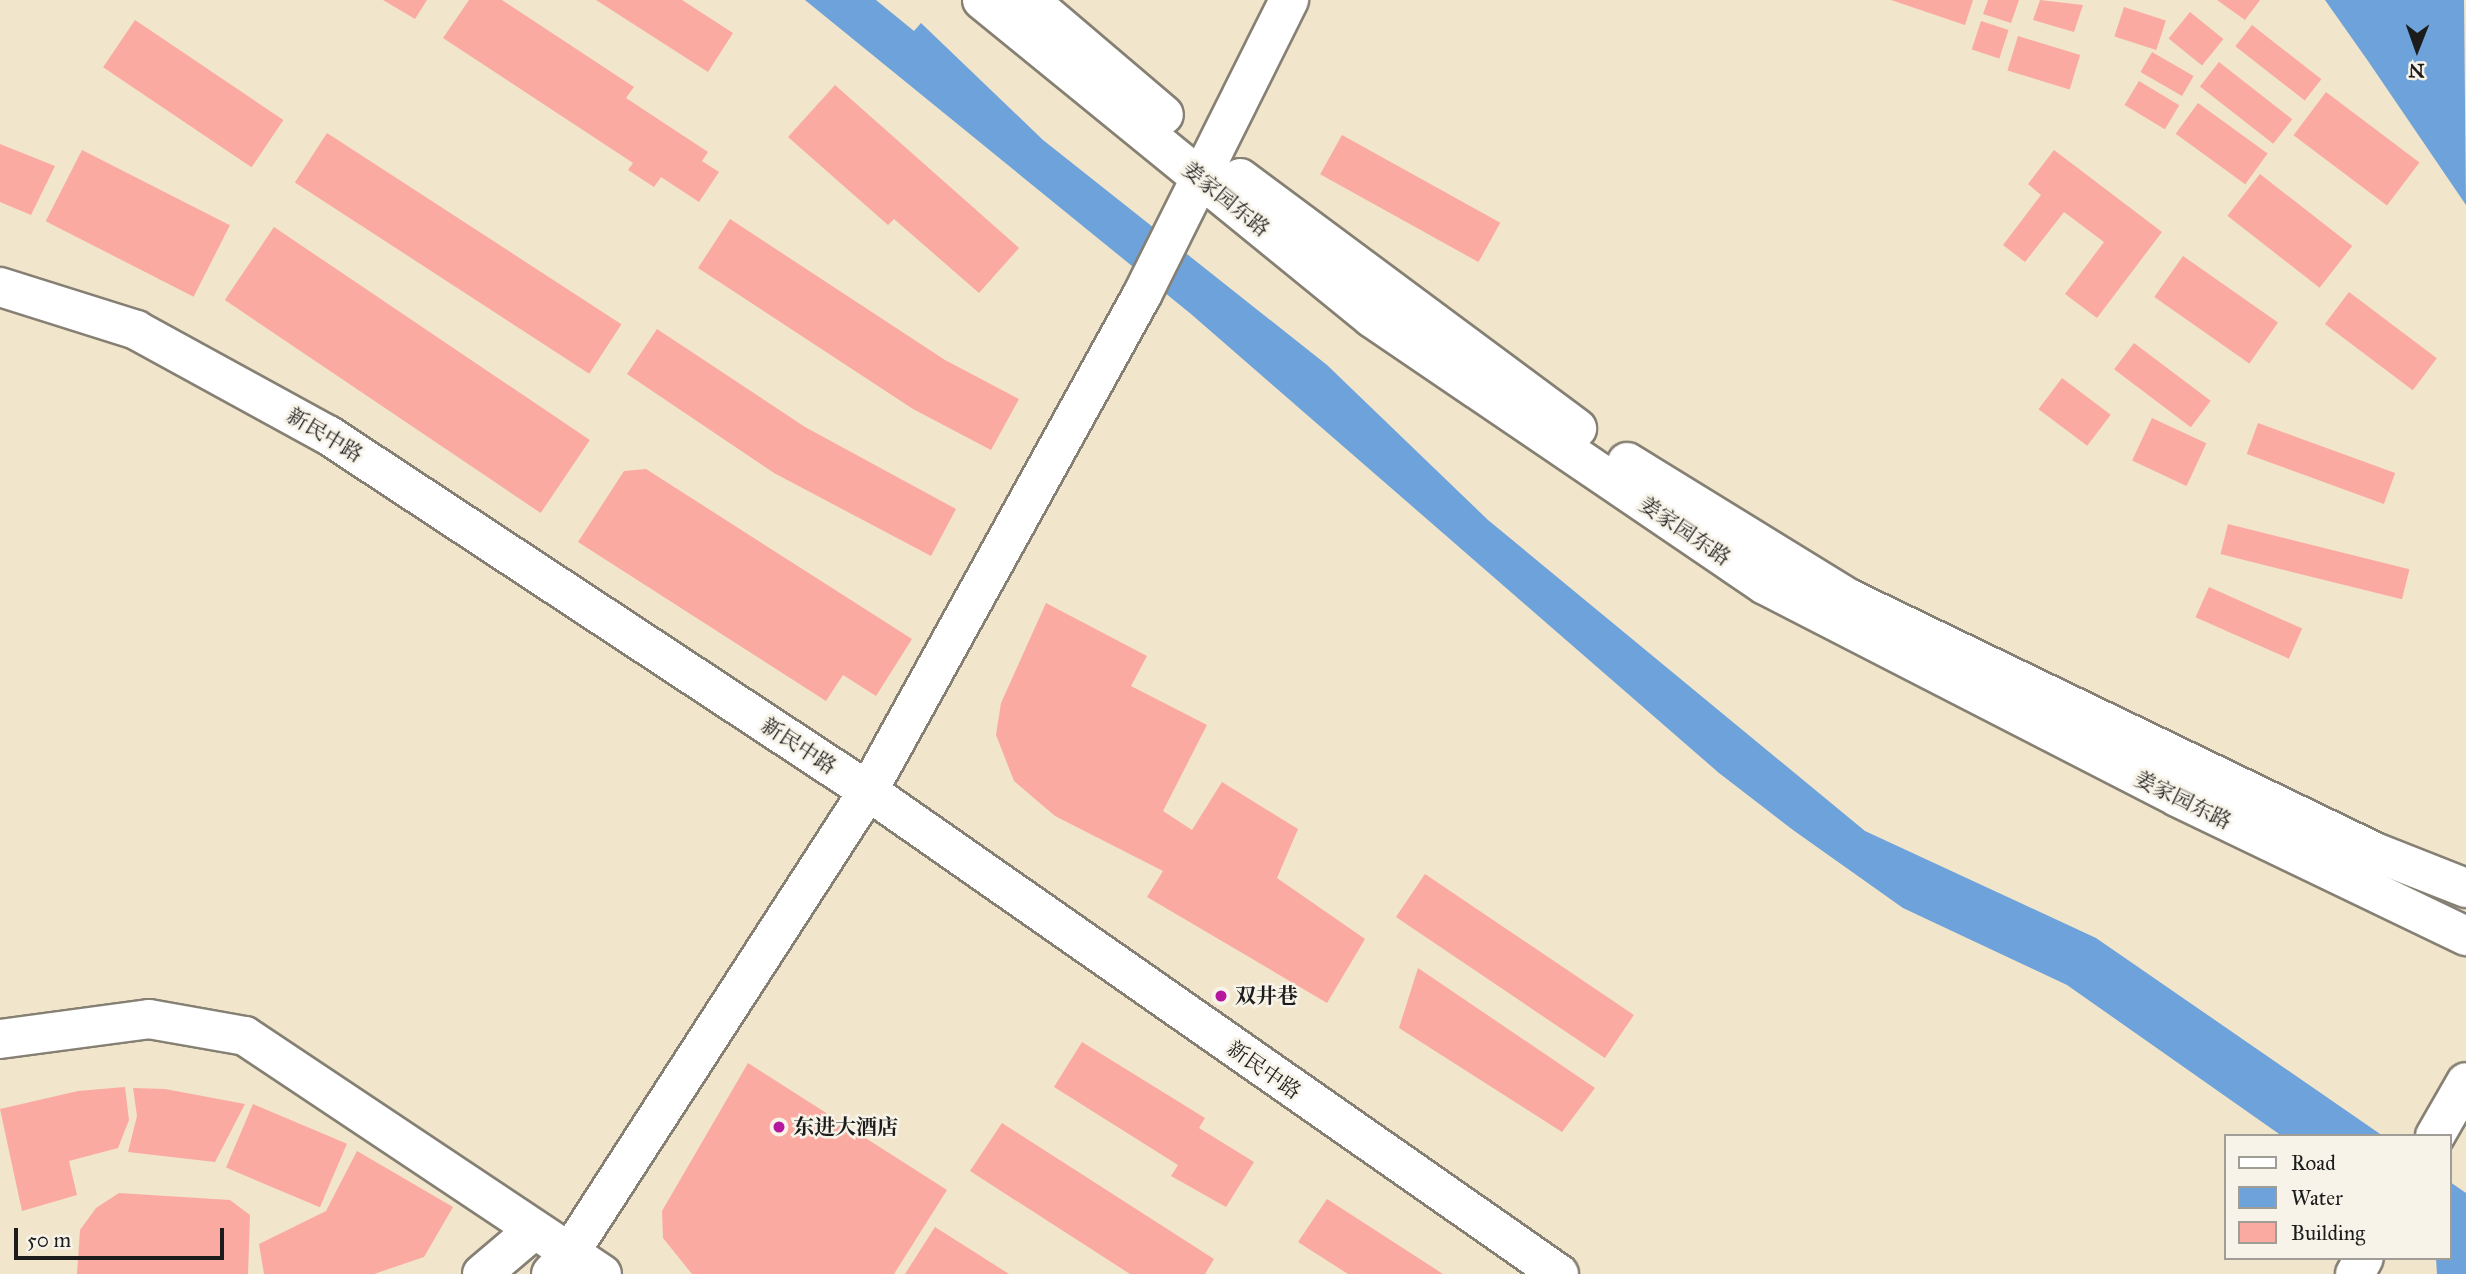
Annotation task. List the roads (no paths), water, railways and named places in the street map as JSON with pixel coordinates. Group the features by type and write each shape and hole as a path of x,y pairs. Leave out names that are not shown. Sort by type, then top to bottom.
{"street":[{"name":"姜家园东路","path":"982,0 1207,167 1599,444 1848,598 2339,835 2466,888"},
{"name":"姜家园东路","path":"1030,0 1372,318 1765,585 2177,797 2466,936"},
{"path":"560,1264 868,792 1142,295 1289,0"},
{"name":"新民中路","path":"0,287 136,330 328,435 868,792 1559,1274"},
{"path":"0,1039 149,1019 245,1036 534,1230 560,1264 602,1274"},
{"path":"2436,1134 2466,1082"},
{"path":"482,1274 534,1230"}],"water":[{"path":"805,0 876,0 914,31 921,23 1043,140 1327,365 1488,520 1865,831 2096,938 2380,1134 2279,1134 2067,985 1903,908 1793,830 1719,773 1191,314"},
{"path":"2325,0 2464,0 2466,205 2368,61"},
{"path":"2452,1183 2466,1193 2466,1274 2437,1274 2436,1260 2452,1260"}],"place":[{"name":"双井巷","path":"1221,996"},
{"name":"东进大酒店","path":"779,1127"}]}
